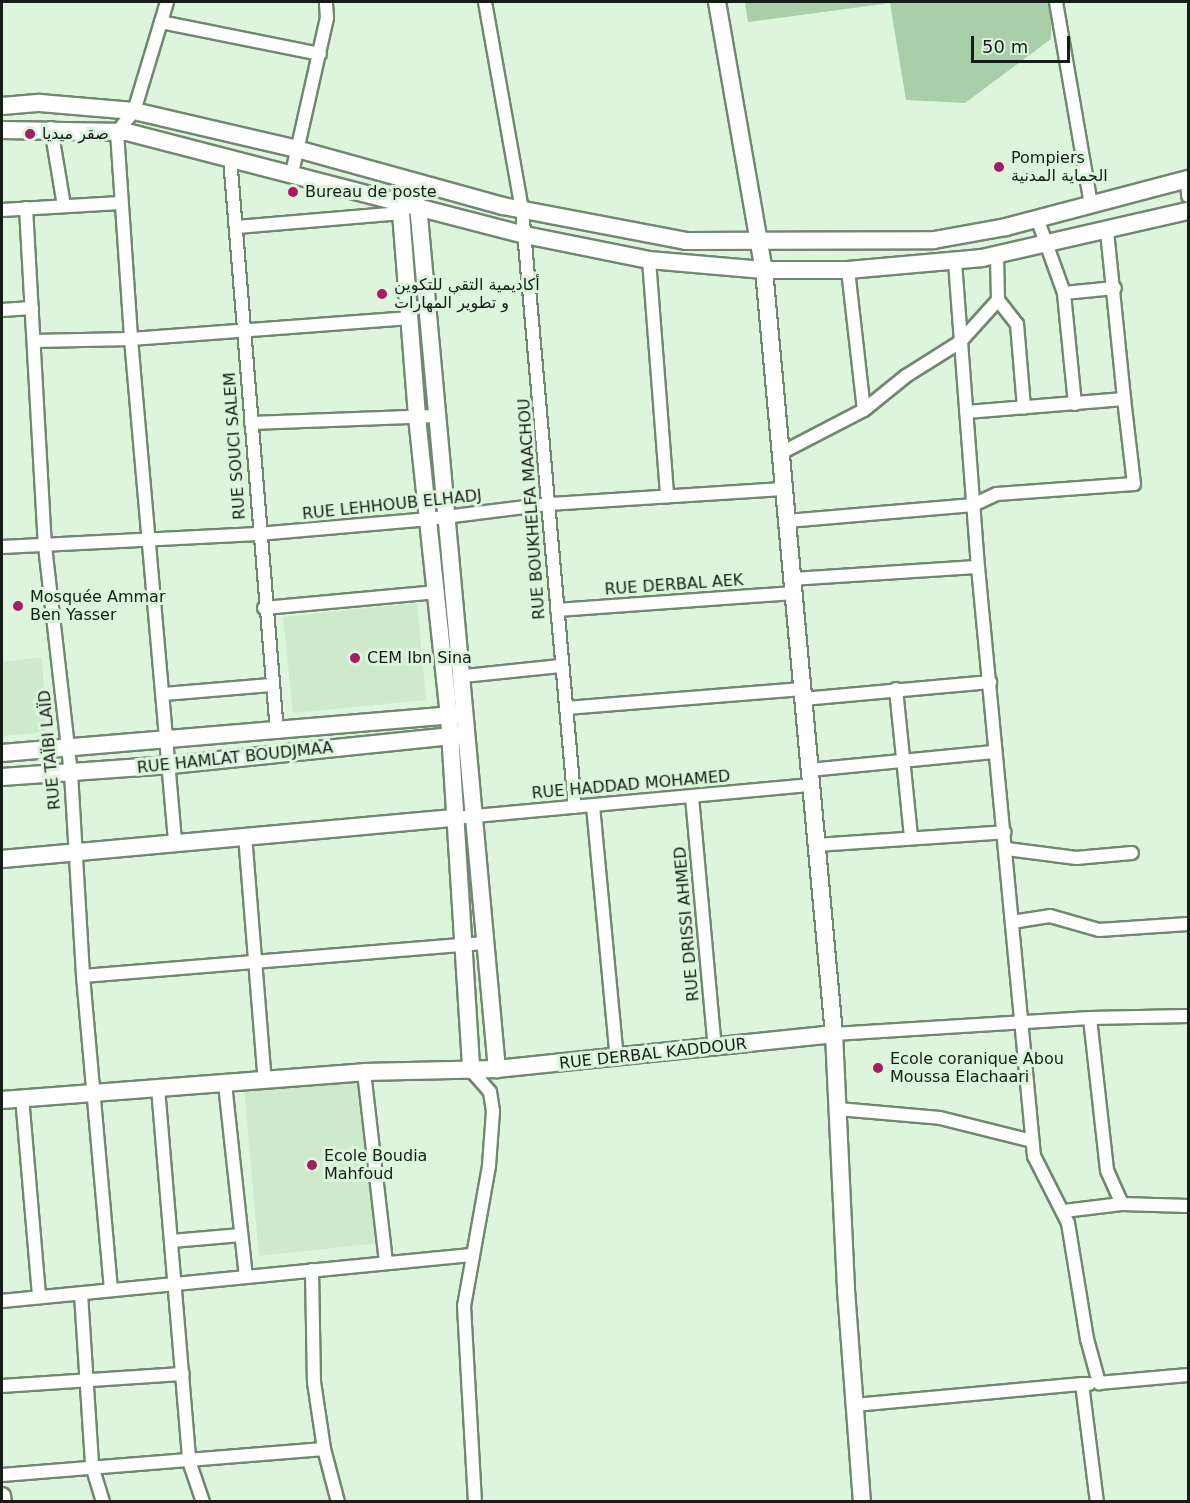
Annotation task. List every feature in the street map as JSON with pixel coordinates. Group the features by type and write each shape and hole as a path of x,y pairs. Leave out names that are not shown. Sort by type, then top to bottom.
{"street":[{"path":"167,2 134,111 117,132 130,339 171,765 175,841"},
{"path":"292,173 320,54 327,18 326,2"},
{"name":"RUE BOUKHELFA MAACHOU","path":"485,2 525,235 575,807"},
{"path":"717,2 764,270 834,1034 862,1502"},
{"path":"1056,2 1091,204"},
{"path":"161,22 320,54"},
{"path":"2,106 40,103 134,111 297,149 522,209 686,241 761,243 934,240 1037,219 1091,204 1188,185"},
{"path":"51,128 63,206"},
{"path":"2,130 51,128 117,132 292,173 400,207"},
{"name":"RUE SOUCI SALEM","path":"230,158 264,608 277,732"},
{"path":"2,210 120,203"},
{"path":"237,227 418,205 525,235 649,260 764,270 848,270 955,262 997,255 1188,211"},
{"path":"418,205 436,416 464,676 497,1069 490,1092 493,1111 489,1166 464,1306 475,1502"},
{"path":"400,207 417,417 437,592 450,736 471,1070 490,1092"},
{"name":"RUE TAÏBI LAÏD","path":"26,208 45,546 71,773 83,976 111,1290"},
{"path":"1037,219 1044,245 1064,293 1076,404"},
{"path":"787,521 973,505 997,494 1134,484 1115,288 1107,231"},
{"path":"997,255 998,300 1017,324 1024,408"},
{"path":"649,260 667,496"},
{"path":"955,262 978,567 995,752 1005,832 1032,1141 1039,1173 1064,1211 1087,1339 1099,1383"},
{"path":"848,270 864,410"},
{"path":"1064,293 1115,288"},
{"path":"781,453 864,410 906,376 960,342 998,300"},
{"path":"2,310 32,308"},
{"path":"34,341 130,339 410,318"},
{"path":"967,412 1124,399"},
{"path":"251,423 436,416"},
{"name":"RUE LEHHOUB ELHADJ","path":"2,547 258,534 429,519 550,504 785,489"},
{"name":"RUE DERBAL AEK","path":"557,610 978,567"},
{"path":"264,608 437,592"},
{"path":"464,676 561,666"},
{"path":"566,708 990,682"},
{"path":"164,694 271,685"},
{"path":"896,689 911,837"},
{"name":"RUE HAMLAT BOUDJMAA","path":"2,753 277,732 466,714"},
{"name":"RUE HAMLAT BOUDJMAA","path":"2,777 171,765 468,734"},
{"name":"RUE HADDAD MOHAMED","path":"454,818 692,797 902,762 995,752"},
{"name":"RUE DRISSI AHMED","path":"692,797 715,1048"},
{"path":"593,806 617,1058"},
{"path":"2,859 175,841 454,818"},
{"path":"816,845 1005,832"},
{"path":"245,835 265,1081"},
{"path":"1006,849 1076,858 1132,853"},
{"path":"1012,922 1050,916 1099,930 1188,924"},
{"path":"83,976 254,960 485,943"},
{"path":"834,1034 1090,1018 1188,1017"},
{"path":"1090,1018 1107,1170 1122,1204"},
{"name":"RUE DERBAL KADDOUR","path":"2,1100 364,1072 497,1069 834,1034"},
{"path":"364,1072 386,1262"},
{"path":"225,1084 246,1276"},
{"path":"158,1088 189,1461 203,1502"},
{"path":"22,1097 39,1297"},
{"path":"838,1109 940,1118 1032,1141"},
{"path":"1064,1211 1122,1204 1188,1206"},
{"path":"172,1240 241,1235"},
{"path":"2,1301 472,1255"},
{"path":"312,1270 314,1382 324,1449 338,1502"},
{"path":"81,1294 92,1466 103,1502"},
{"path":"2,1386 183,1374"},
{"path":"855,1405 1188,1375"},
{"path":"1082,1384 1097,1502"},
{"path":"2,1475 324,1449"},
{"path":"2,1496 3,1502"}],"shaded area":[{"path":"745,2 1047,2 1052,5 1051,39 965,103 906,100 890,3 748,22"},
{"name":"CEM Ibn Sina","path":"417,603 426,700 293,713 283,617"},
{"path":"42,657 46,732 2,736 2,662"},
{"name":"Ecole Boudia Mahfoud","path":"365,1075 380,1243 259,1256 244,1087"}],"place":[{"name":"صقر ميديا","path":"30,134"},
{"name":"Pompiers الحماية المدنية","path":"999,167"},
{"name":"Bureau de poste","path":"293,192"},
{"name":"أكاديمية التقي للتكوين و تطوير المهارات","path":"382,294"},
{"name":"Mosquée Ammar Ben Yasser","path":"18,606"},
{"name":"CEM Ibn Sina","path":"355,658"},
{"name":"Ecole coranique Abou Moussa Elachaari","path":"878,1068"},
{"name":"Ecole Boudia Mahfoud","path":"312,1165"}]}
